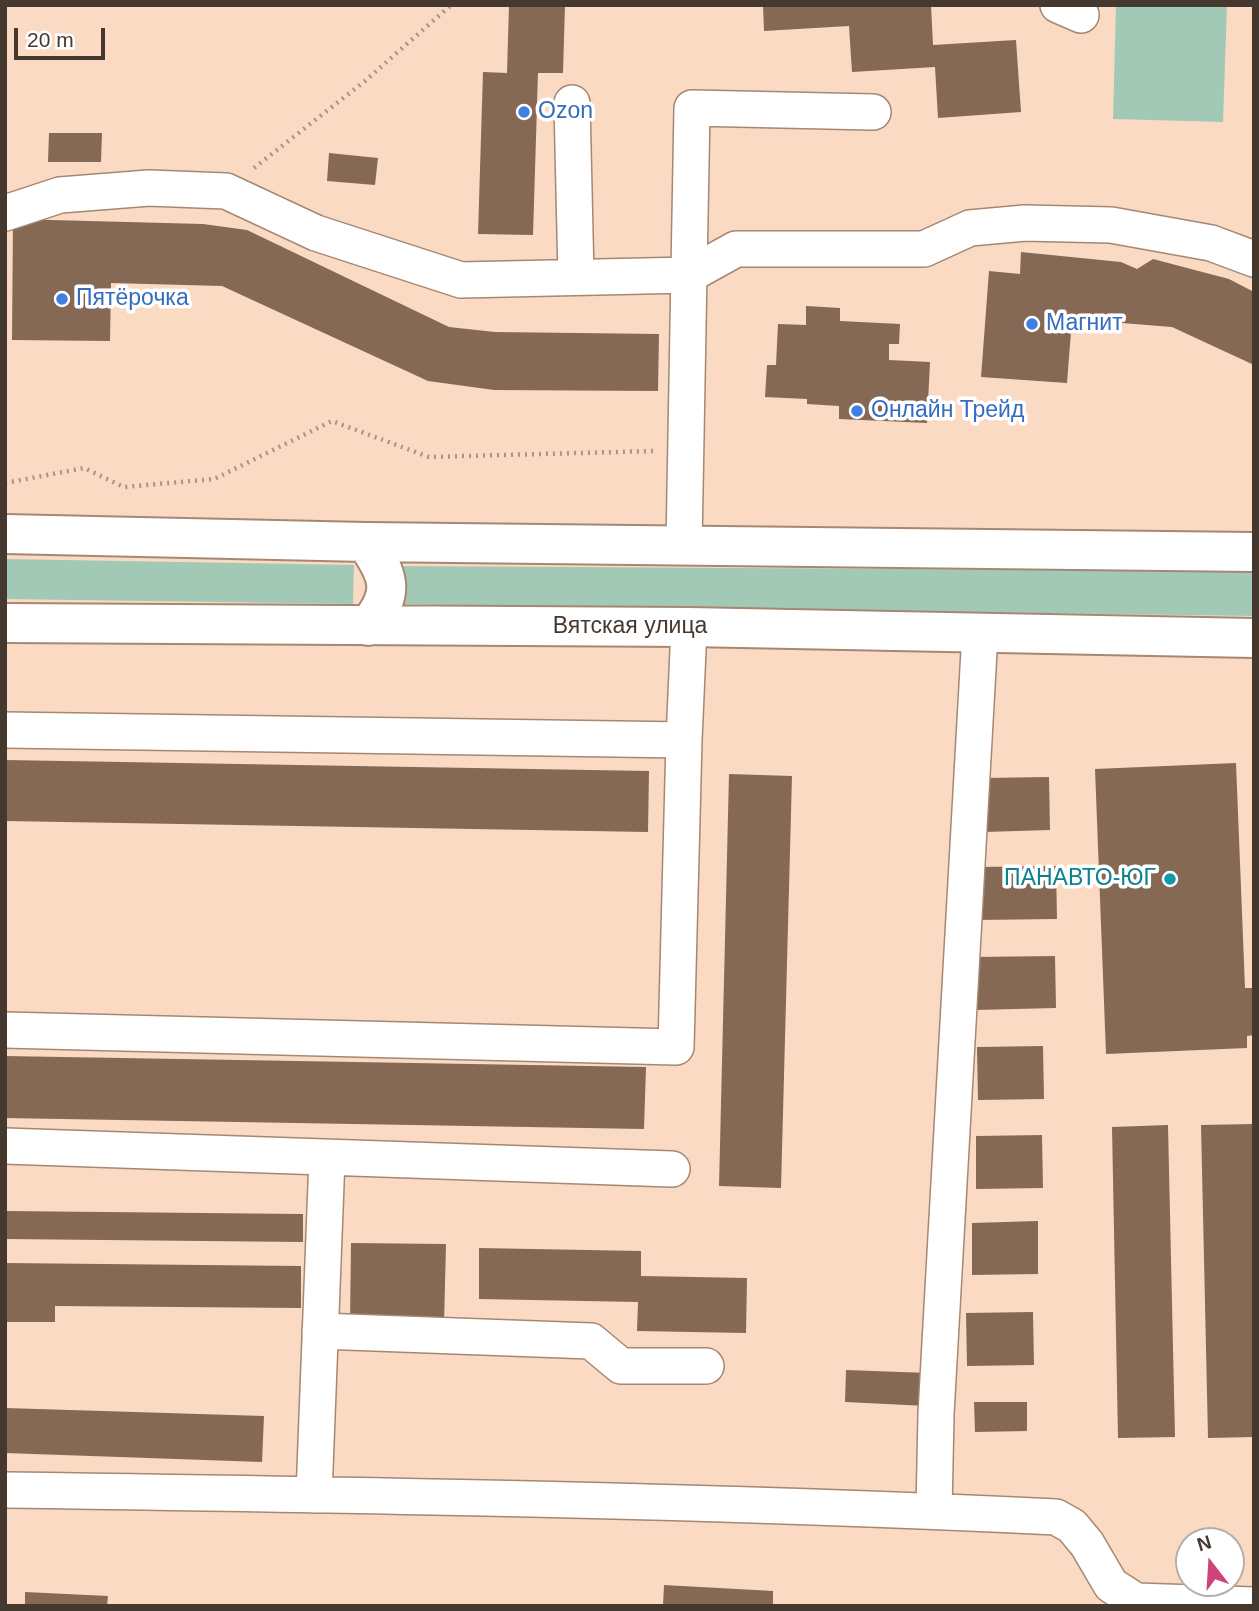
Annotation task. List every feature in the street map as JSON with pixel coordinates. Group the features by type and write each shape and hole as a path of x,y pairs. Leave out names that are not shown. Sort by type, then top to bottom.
{"main road":[{"path":"5,534 366,542 1254,552"},
{"path":"366,542 382,565 388,589 381,611 368,626"},
{"name":"Вятская улица","path":"5,623 689,627 1254,638"}],"lane":[{"path":"572,103 576,277"},
{"path":"684,545 692,108 873,112"},
{"path":"5,213 60,195 149,188 226,191 316,233 461,280 690,275 736,249 923,249 970,228 1025,223 1111,225 1210,243 1254,259"},
{"path":"5,1030 676,1047 689,627"},
{"path":"933,1511 936,1401 980,634"},
{"path":"5,730 684,740"},
{"path":"5,1146 672,1169"},
{"path":"314,1495 327,1158"},
{"path":"320,1331 591,1341 621,1366 706,1366"},
{"path":"5,1490 314,1495 933,1511 1056,1517 1072,1526 1087,1544 1111,1585 1136,1601 1254,1605"}],"path":[{"path":"226,191 365,81 451,5"},
{"path":"5,483 84,467 124,487 214,479 332,421 429,457 685,450"}],"green space":[{"path":"1116,5 1227,5 1223,122 1113,119"},
{"path":"5,559 354,565 353,604 5,599"},
{"path":"394,566 1254,571 1254,616 395,604"}],"building":[{"path":"509,5 565,5 563,73 538,73 533,235 478,234 483,72 507,73"},
{"path":"763,5 931,5 933,45 1016,40 1021,112 938,118 935,67 852,72 849,26 764,31"},
{"path":"49,133 102,133 101,162 48,162"},
{"path":"329,153 378,158 375,185 327,181"},
{"path":"13,219 203,224 247,230 449,327 495,332 659,334 658,391 494,390 428,381 222,286 111,283 110,341 12,340"},
{"path":"1021,252 1121,262 1137,269 1153,259 1229,279 1254,292 1254,365 1172,327 1072,319 1067,383 981,377 989,271 1020,274"},
{"path":"806,306 840,308 840,321 900,324 899,344 889,344 889,360 930,362 927,423 839,419 839,406 807,404 807,399 765,397 767,365 776,365 778,324 806,325"},
{"path":"5,760 649,771 648,832 5,821"},
{"name":"ПАНАВТО-ЮГ","path":"1236,763 1245,988 1254,988 1254,1035 1247,1036 1247,1048 1106,1054 1095,769"},
{"path":"729,774 792,776 781,1188 719,1186"},
{"path":"1049,777 1050,830 984,832 983,778"},
{"path":"1056,866 1057,919 977,920 976,867"},
{"path":"1055,956 1056,1008 975,1010 974,957"},
{"path":"1043,1046 1044,1099 978,1100 977,1047"},
{"path":"5,1056 646,1067 644,1129 5,1118"},
{"path":"1254,1124 1254,1437 1208,1438 1201,1125"},
{"path":"1168,1125 1175,1437 1118,1438 1112,1127"},
{"path":"1042,1135 1043,1188 976,1189 976,1136"},
{"path":"5,1211 303,1214 303,1242 5,1239"},
{"path":"1038,1221 1038,1274 972,1275 972,1223"},
{"path":"351,1243 446,1244 444,1324 350,1323"},
{"path":"479,1248 641,1251 641,1276 747,1278 746,1333 637,1331 638,1302 479,1299"},
{"path":"5,1263 301,1266 301,1308 55,1306 55,1322 5,1322"},
{"path":"1033,1312 1034,1365 967,1366 966,1313"},
{"path":"846,1370 928,1373 927,1406 845,1402"},
{"path":"974,1402 1027,1402 1027,1431 975,1432"},
{"path":"5,1408 264,1416 262,1462 5,1453"},
{"path":"664,1585 773,1591 773,1606 663,1606"},
{"path":"25,1592 108,1596 107,1606 25,1606"}],"place":[{"name":"Ozon","path":"524,112"},
{"name":"Пятёрочка","path":"62,299"},
{"name":"Магнит","path":"1032,324"},
{"name":"Онлайн Трейд","path":"857,411"},
{"name":"ПАНАВТО-ЮГ","path":"1170,879"}]}
